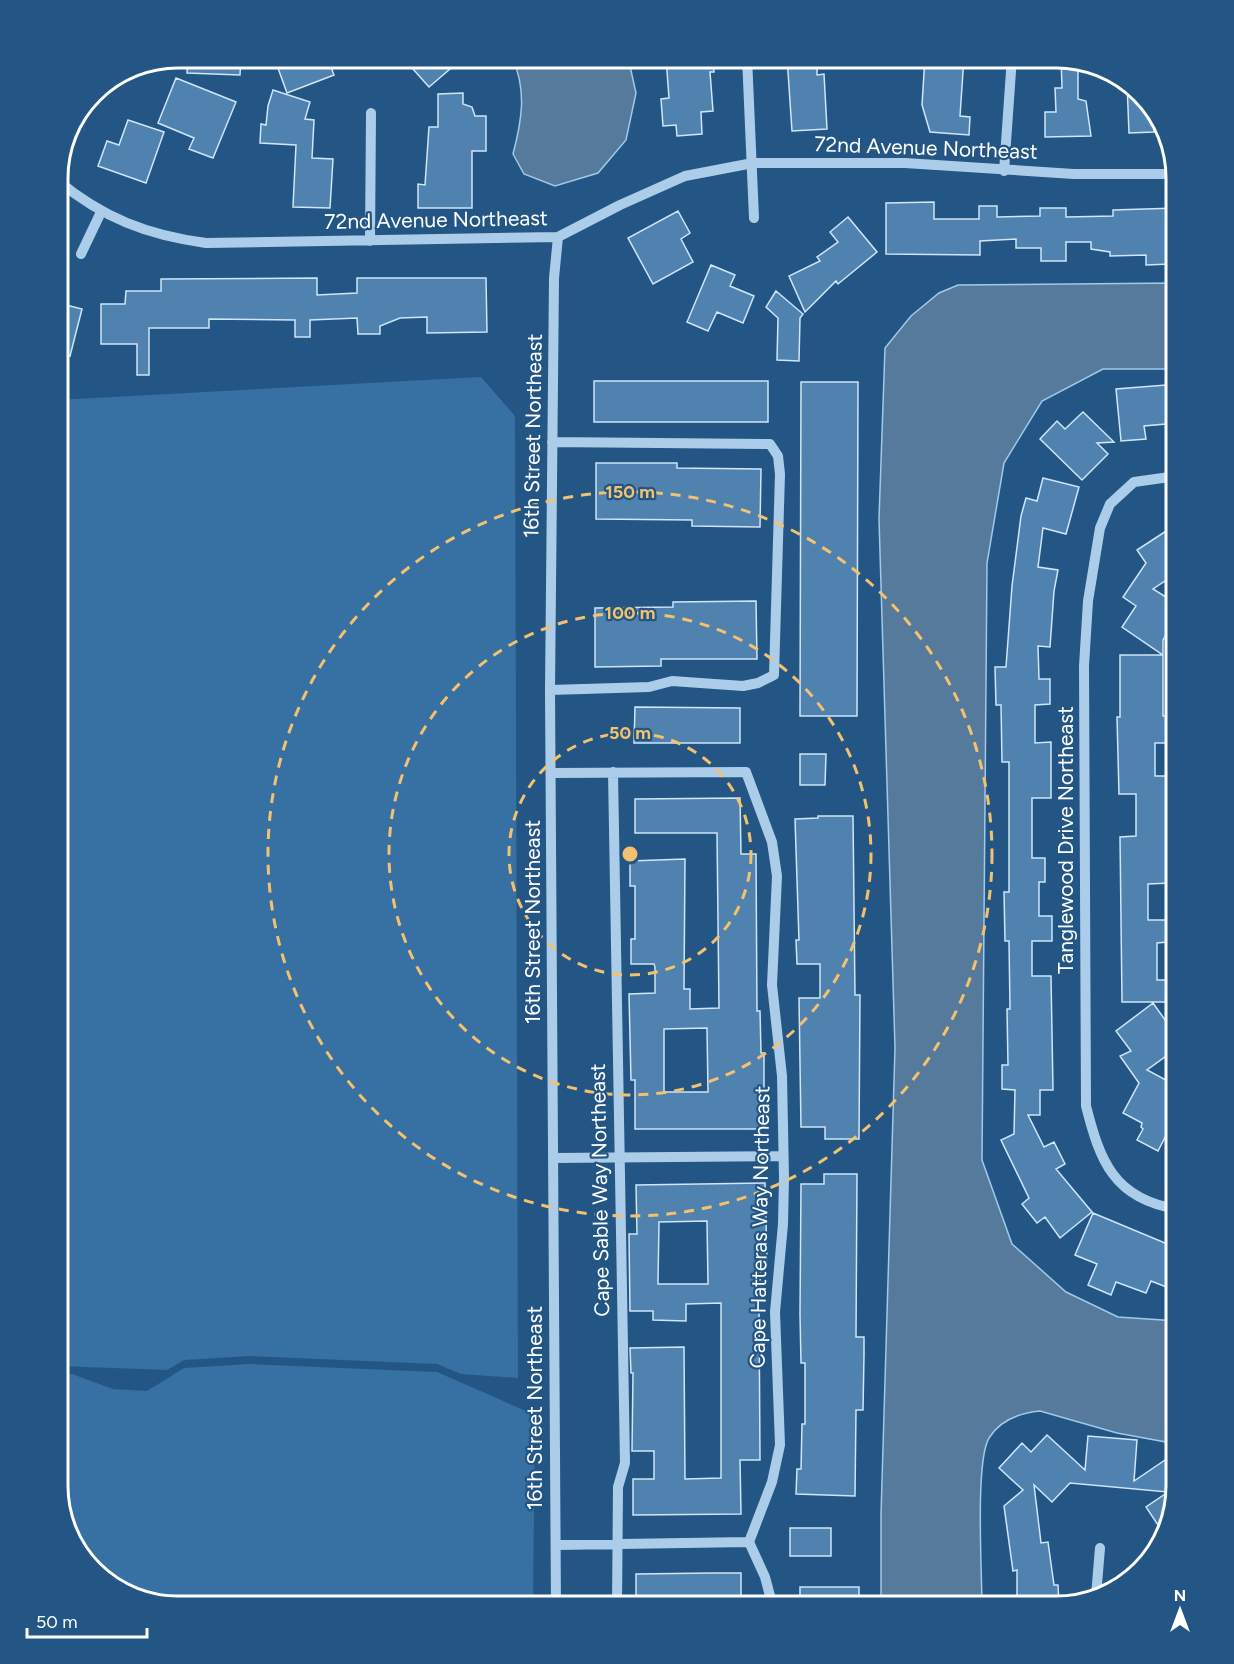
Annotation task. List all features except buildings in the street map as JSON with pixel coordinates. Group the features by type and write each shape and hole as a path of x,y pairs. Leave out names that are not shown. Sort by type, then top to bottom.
{"street":[{"path":"748,68 754,218"},
{"path":"1004,171 1011,68"},
{"path":"370,241 371,113"},
{"name":"72nd Avenue Northeast","path":"68,188 101,212 168,238 206,243 370,241 558,237 620,205 685,176 753,163 905,163 1074,174 1166,174"},
{"path":"81,254 101,212"},
{"name":"16th Street Northeast","path":"556,1596 550,690 554,278 558,237"},
{"path":"550,690 650,687 672,681 743,686 758,684 774,675 780,474 778,456 770,444 552,442"},
{"name":"Tanglewood Drive Northeast","path":"1166,478 1134,482 1110,504 1100,528 1089,602 1084,689 1086,1106 1097,1147 1113,1177 1135,1194 1166,1205"},
{"path":"552,773 613,772"},
{"name":"Cape Hatteras Way Northeast","path":"613,772 746,772 772,842 777,876 772,986 782,1076 783,1224 775,1312 780,1445 772,1482 749,1542"},
{"name":"Cape Sable Way Northeast","path":"613,772 625,1463 618,1487 617,1596"},
{"path":"554,1158 783,1156"},
{"path":"556,1545 749,1542 771,1596"},
{"path":"1097,1589 1100,1548"}],"shaded area":[{"path":"630,68 636,93 626,140 598,173 555,186 524,174 513,154 522,105 517,69"},
{"path":"1166,283 1166,369 1103,369 1042,401 1004,463 987,563 982,1160 1012,1244 1066,1292 1118,1317 1166,1320 1166,1442 1117,1433 1040,1411 1011,1418 999,1426 989,1438 985,1451 981,1493 982,1596 881,1596 881,1514 895,1048 879,519 885,348 911,316 939,293 958,285"},
{"path":"481,377 515,416 518,1378 461,1374 437,1364 250,1356 184,1360 167,1370 68,1366 68,399"},
{"path":"249,1364 437,1372 535,1415 533,1596 170,1596 142,1591 116,1578 86,1548 71,1515 68,1501 68,1374 113,1389 147,1391 184,1368"}]}
